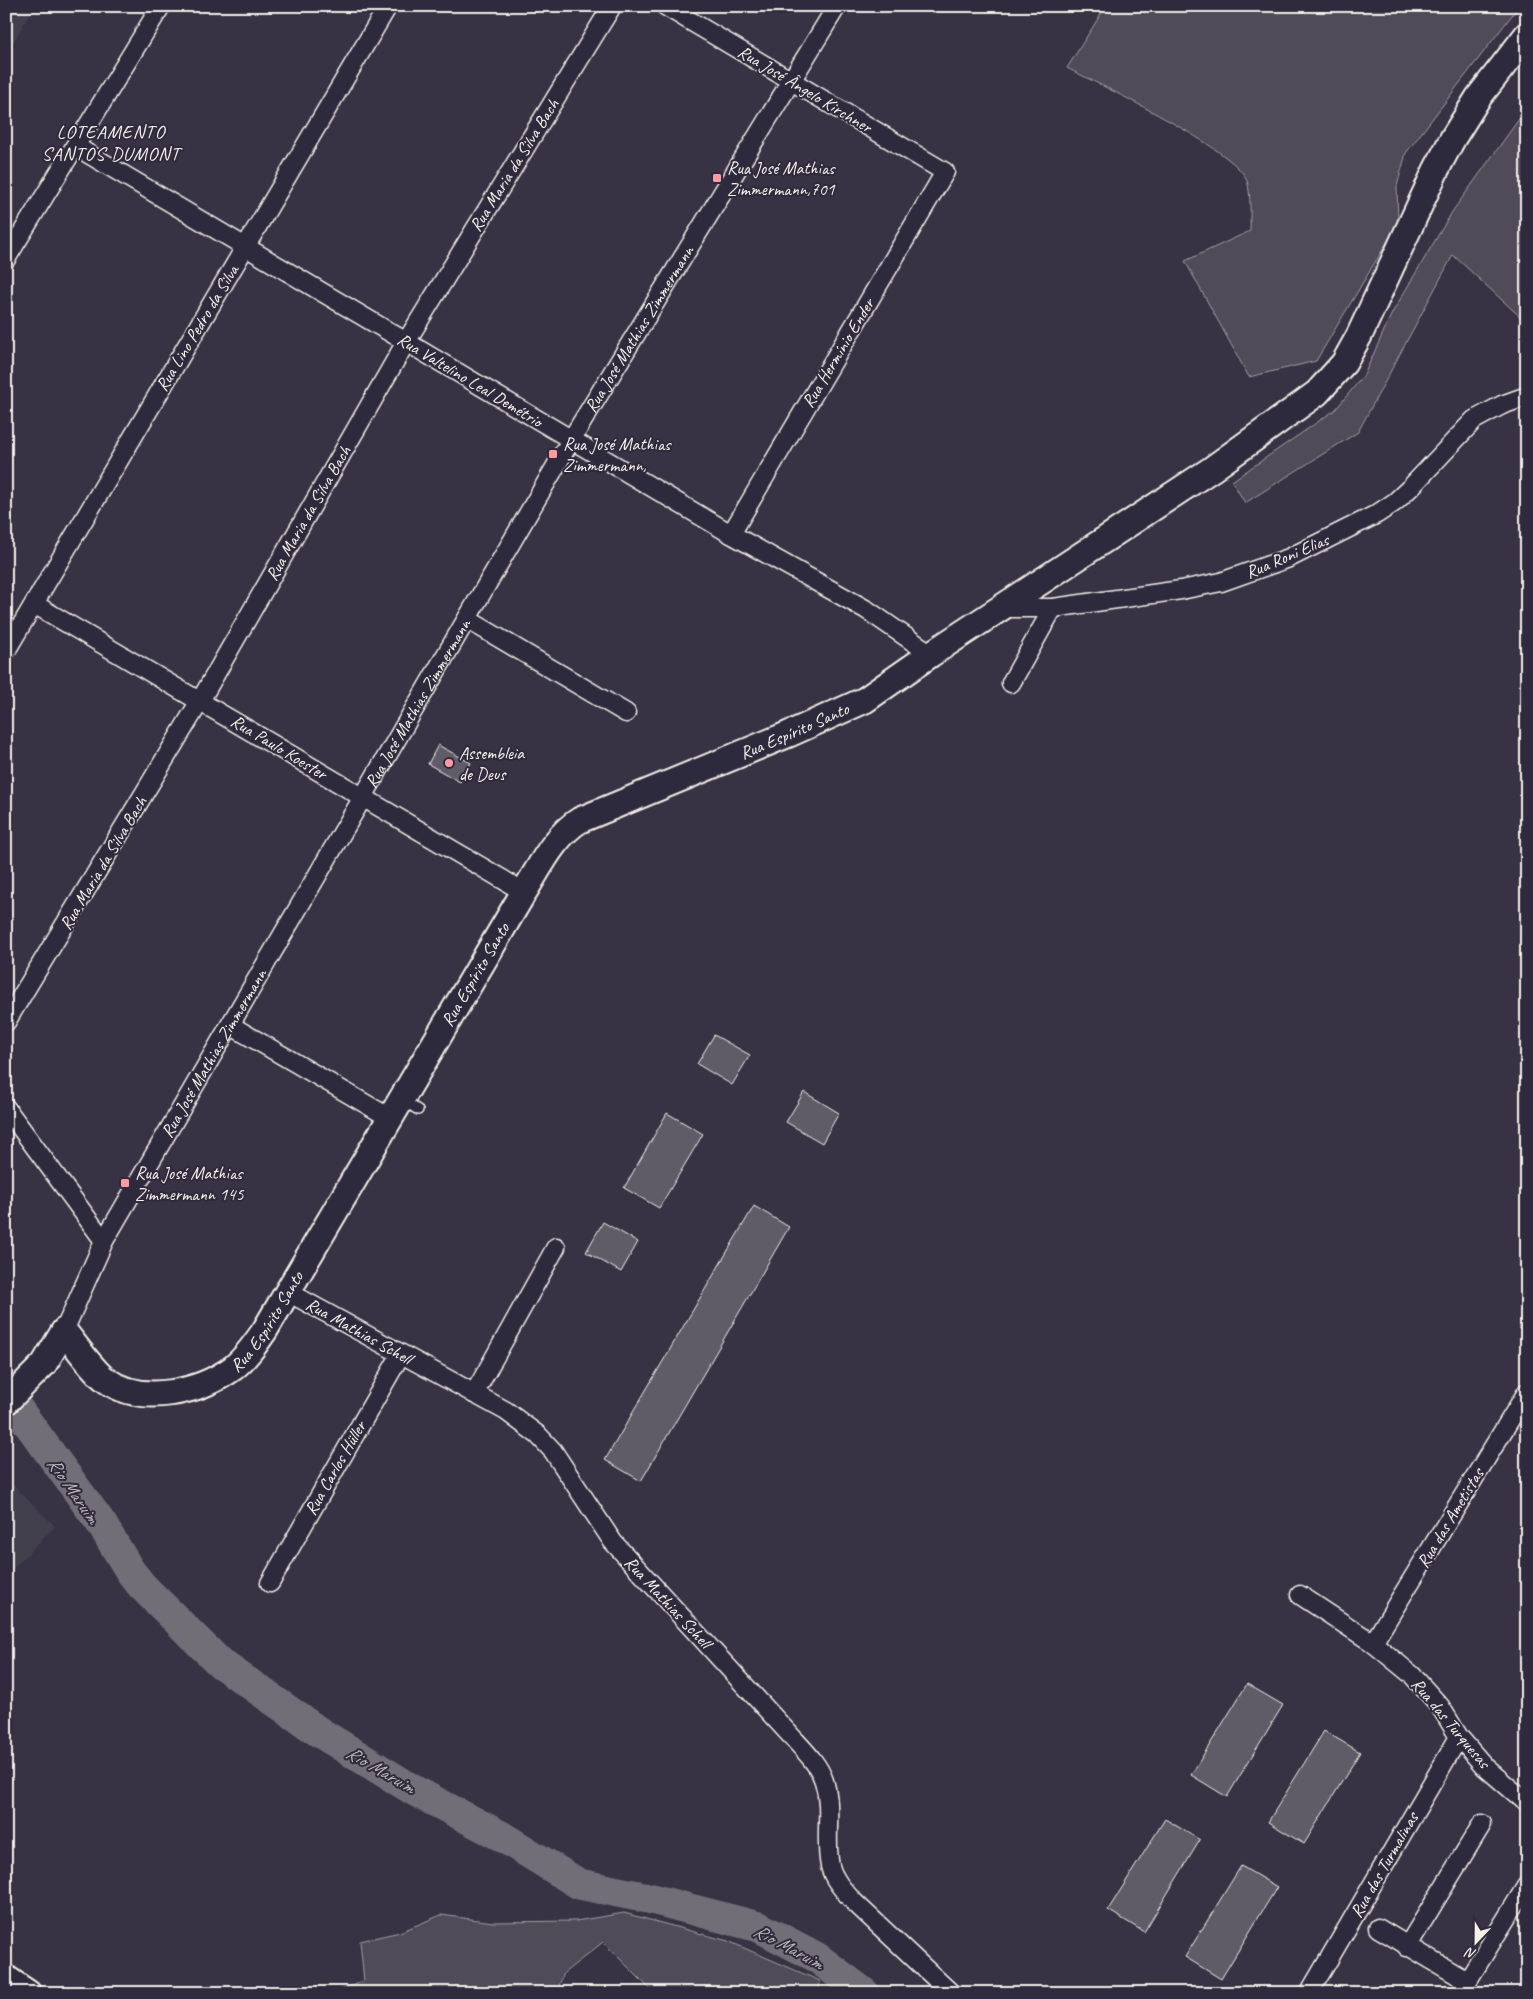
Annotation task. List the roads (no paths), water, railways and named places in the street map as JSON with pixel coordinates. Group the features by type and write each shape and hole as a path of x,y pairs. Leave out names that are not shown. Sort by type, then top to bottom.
{"street":[{"path":"6,259 161,6"},
{"name":"Rua Lino Pedro da Silva","path":"6,650 388,6"},
{"name":"Rua Maria da Silva Bach","path":"6,1022 200,701 406,342 612,6"},
{"name":"Rua José Ângelo Kirchner","path":"665,6 945,172"},
{"name":"Rua José Mathias Zimmermann","path":"13,1396 44,1364 64,1331 104,1241 571,440 838,6"},
{"name":"Rua Espírito Santo","path":"64,1331 105,1380 122,1389 139,1393 178,1392 200,1385 234,1367 252,1348 265,1330 403,1109 524,892 560,836 570,826 580,820 850,708 1219,464 1297,409 1333,377 1344,363 1359,336 1432,178 1454,138 1478,98 1527,35"},
{"name":"Rua Valtelino Leal Demétrio","path":"75,146 731,534 867,610 932,654"},
{"name":"Rua Hermínio Ender","path":"731,534 945,172"},
{"name":"Rua Roni Elias","path":"1001,608 1053,608 1136,597 1205,585 1254,572 1289,558 1352,528 1383,510 1411,487 1474,420 1502,405 1527,396"},
{"name":"Rua Paulo Koester","path":"34,604 524,892"},
{"path":"1011,683 1053,608"},
{"path":"467,619 626,713"},
{"path":"230,1025 403,1109"},
{"path":"6,1108 104,1241"},
{"path":"474,1394 556,1247"},
{"name":"Rua Mathias Schell","path":"288,1292 522,1422 553,1451 614,1542 809,1755 824,1779 828,1792 829,1856 830,1867 835,1877 853,1901 952,1993"},
{"name":"Rua Carlos Hüller","path":"270,1583 401,1354"},
{"name":"Rua das Ametistas","path":"1373,1643 1527,1392"},
{"name":"Rua das Turquesas","path":"1300,1595 1373,1643 1412,1676 1440,1706 1459,1737 1485,1766 1525,1797"},
{"name":"Rua das Turmalinas","path":"1309,1993 1459,1737"},
{"path":"1407,1946 1482,1824"},
{"path":"1378,1928 1407,1946 1464,1987 1527,1885"},
{"path":"6,1978 28,1993"}],"waterway":[{"name":"Rio Maruim","path":"6,1393 101,1523 130,1571 142,1586 220,1663 319,1732 415,1791 501,1836 579,1884 648,1898 759,1927 816,1957 864,1993"}],"place":[{"name":"Rua José Mathias Zimmermann,701","path":"717,178"},
{"name":"Rua José Mathias Zimmermann,","path":"553,454"},
{"name":"Assembleia de Deus","path":"449,763"},
{"name":"Rua José Mathias Zimmermann 145","path":"125,1183"}],"district":[{"name":"LOTEAMENTO SANTOS DUMONT","path":"111,142"}]}
